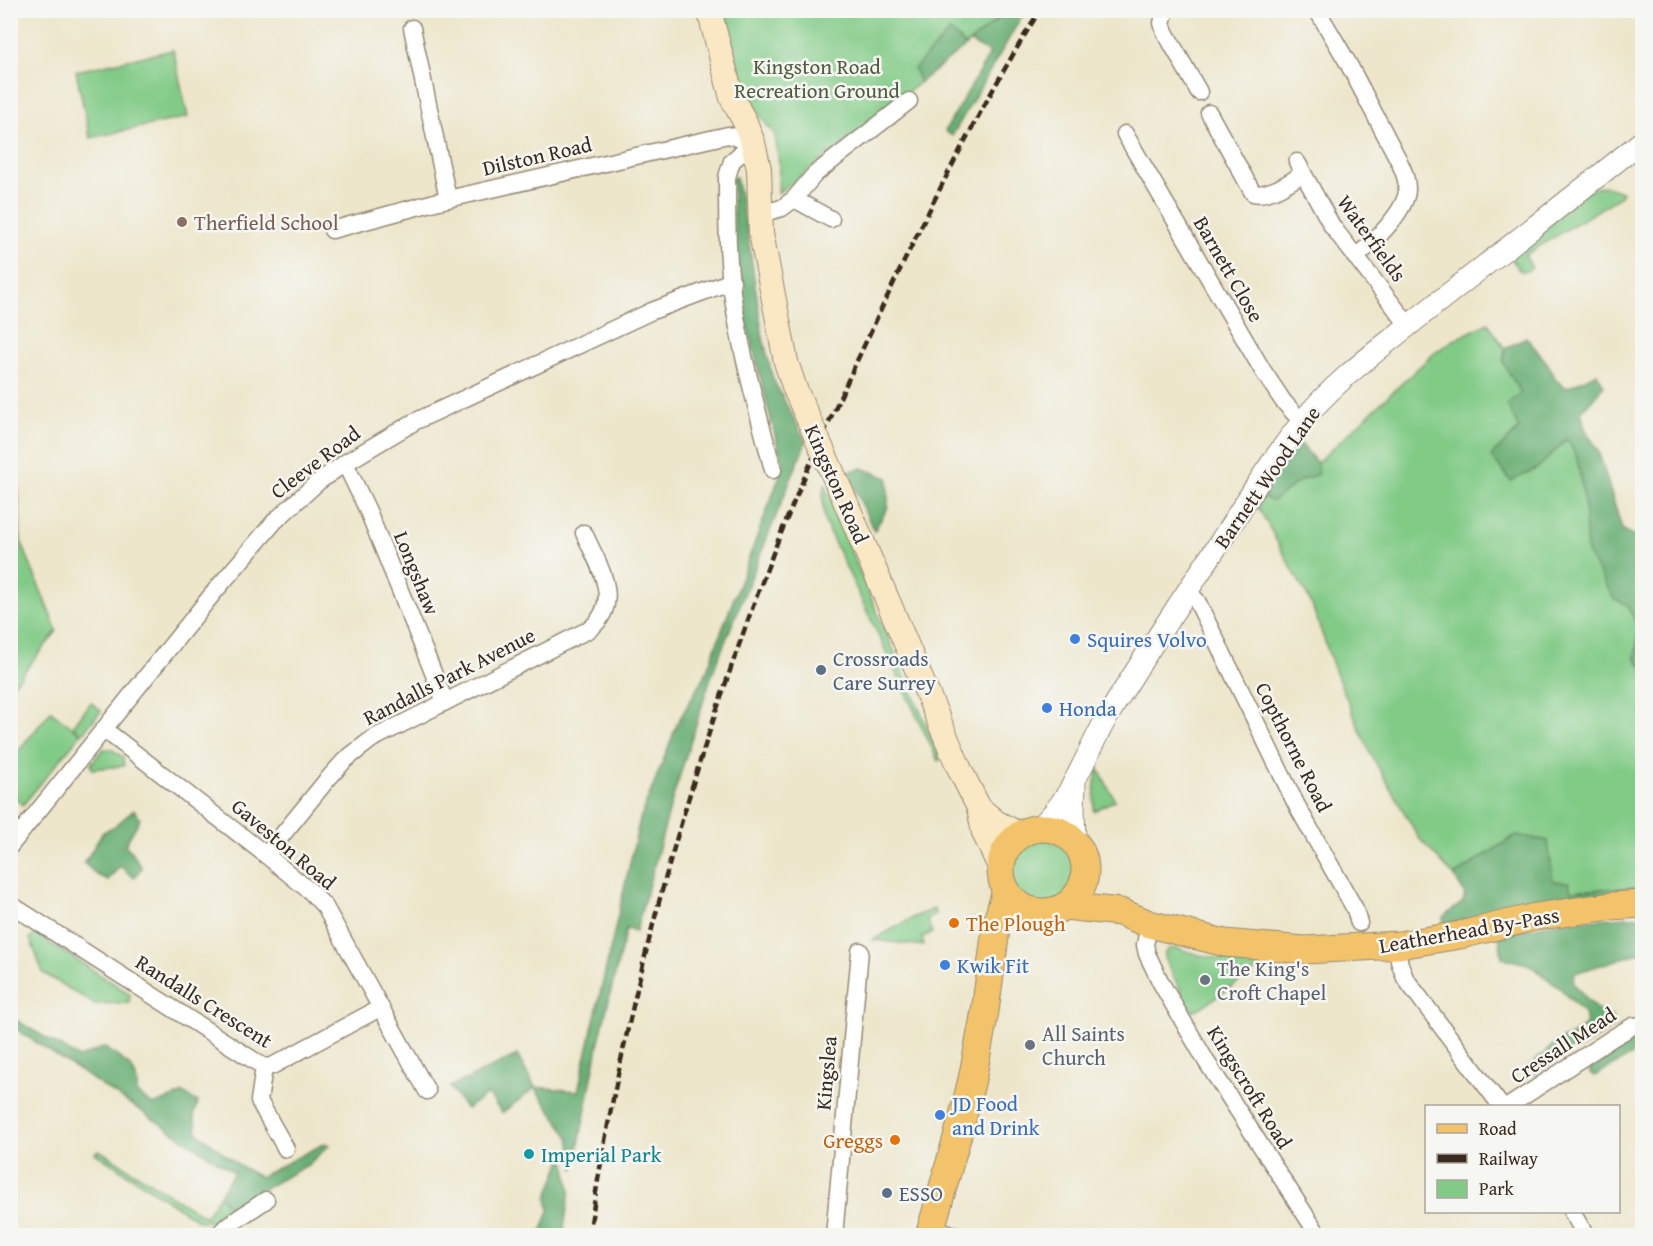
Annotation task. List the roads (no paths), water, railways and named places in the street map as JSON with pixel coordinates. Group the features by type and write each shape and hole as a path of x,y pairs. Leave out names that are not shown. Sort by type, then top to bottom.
{"main road":[{"name":"Kingston Road","path":"709,10 732,98 753,143 759,169 760,214 767,265 786,362 795,389 960,770 979,808 984,833 1004,879"},
{"name":"Kingston Road","path":"979,808 997,823 1030,831"},
{"path":"930,1232 973,1075 995,944 1006,849 1030,831 1059,831 1075,843 1081,851 1086,870 1095,887 1120,912"},
{"path":"1004,879 1014,901 1025,909 1039,912 1056,910 1065,906 1080,891 1086,870"},
{"name":"Leatherhead By-Pass","path":"1120,912 1149,924 1225,943 1305,950 1399,945 1460,935 1535,917 1642,904"},
{"path":"1065,906 1120,912"},
{"path":"995,944 1002,933 1010,927 1039,912"}],"street":[{"path":"1166,10 1162,23 1165,32 1199,92"},
{"path":"1317,10 1348,63 1406,178 1406,199 1400,209 1371,244 1355,258"},
{"path":"412,28 448,199"},
{"path":"760,214 782,208 794,199 815,174 909,101"},
{"name":"Waterfields","path":"1209,113 1253,193 1259,195 1269,192 1300,168 1332,226 1409,326"},
{"name":"Barnett Close","path":"1125,134 1263,371 1283,401 1302,422"},
{"name":"Dilston Road","path":"332,230 448,199 728,135 753,143"},
{"name":"Barnett Wood Lane","path":"1030,831 1060,807 1075,783 1084,759 1107,717 1255,488 1302,422 1334,388 1409,326 1642,141"},
{"path":"753,143 732,161 727,177 732,281 734,304 747,370 773,470"},
{"path":"794,199 831,219"},
{"name":"Cleeve Road","path":"10,846 215,591 275,521 318,482 389,436 425,417 652,311 732,281"},
{"name":"Longshaw","path":"345,463 368,511 445,702"},
{"name":"Randalls Park Avenue","path":"266,855 345,760 372,739 590,629 598,622 607,605 606,586 584,533"},
{"name":"Copthorne Road","path":"1188,591 1197,600 1297,806 1355,909 1359,923"},
{"name":"Gaveston Road","path":"105,730 266,855 311,892 325,907 427,1091"},
{"name":"Barnett Wood Lane","path":"1075,783 1075,843"},
{"name":"Randalls Crescent","path":"10,904 264,1067 272,1066 380,1008"},
{"name":"Kingscroft Road","path":"1149,924 1145,945 1161,983 1224,1090 1319,1236"},
{"path":"1399,945 1400,962 1405,978 1500,1105"},
{"name":"Kingslea","path":"834,1236 860,951"},
{"name":"Cressall Mead","path":"1512,1105 1614,1037 1633,1026 1642,1024"},
{"path":"264,1067 259,1101 286,1149"},
{"path":"217,1236 227,1226 266,1200"},
{"path":"1573,1213 1586,1236"},
{"path":"930,1232 959,1236"}],"railway":[{"path":"589,1236 621,1059 641,971 689,798 745,627 799,489 890,290 972,128 1040,10"}],"place":[{"name":"Therfield School","path":"182,222"},
{"name":"Squires Volvo","path":"1075,639"},
{"name":"Crossroads Care Surrey","path":"821,670"},
{"name":"Honda","path":"1047,708"},
{"name":"The Plough","path":"954,923"},
{"name":"Kwik Fit","path":"945,965"},
{"name":"The King's Croft Chapel","path":"1205,980"},
{"name":"All Saints Church","path":"1030,1045"},
{"name":"JD Food and Drink","path":"940,1115"},
{"name":"Greggs","path":"895,1140"},
{"name":"Imperial Park","path":"529,1154"},
{"name":"ESSO","path":"887,1193"}],"park label":[{"name":"Kingston Road Recreation Ground","path":"817,78"}]}
